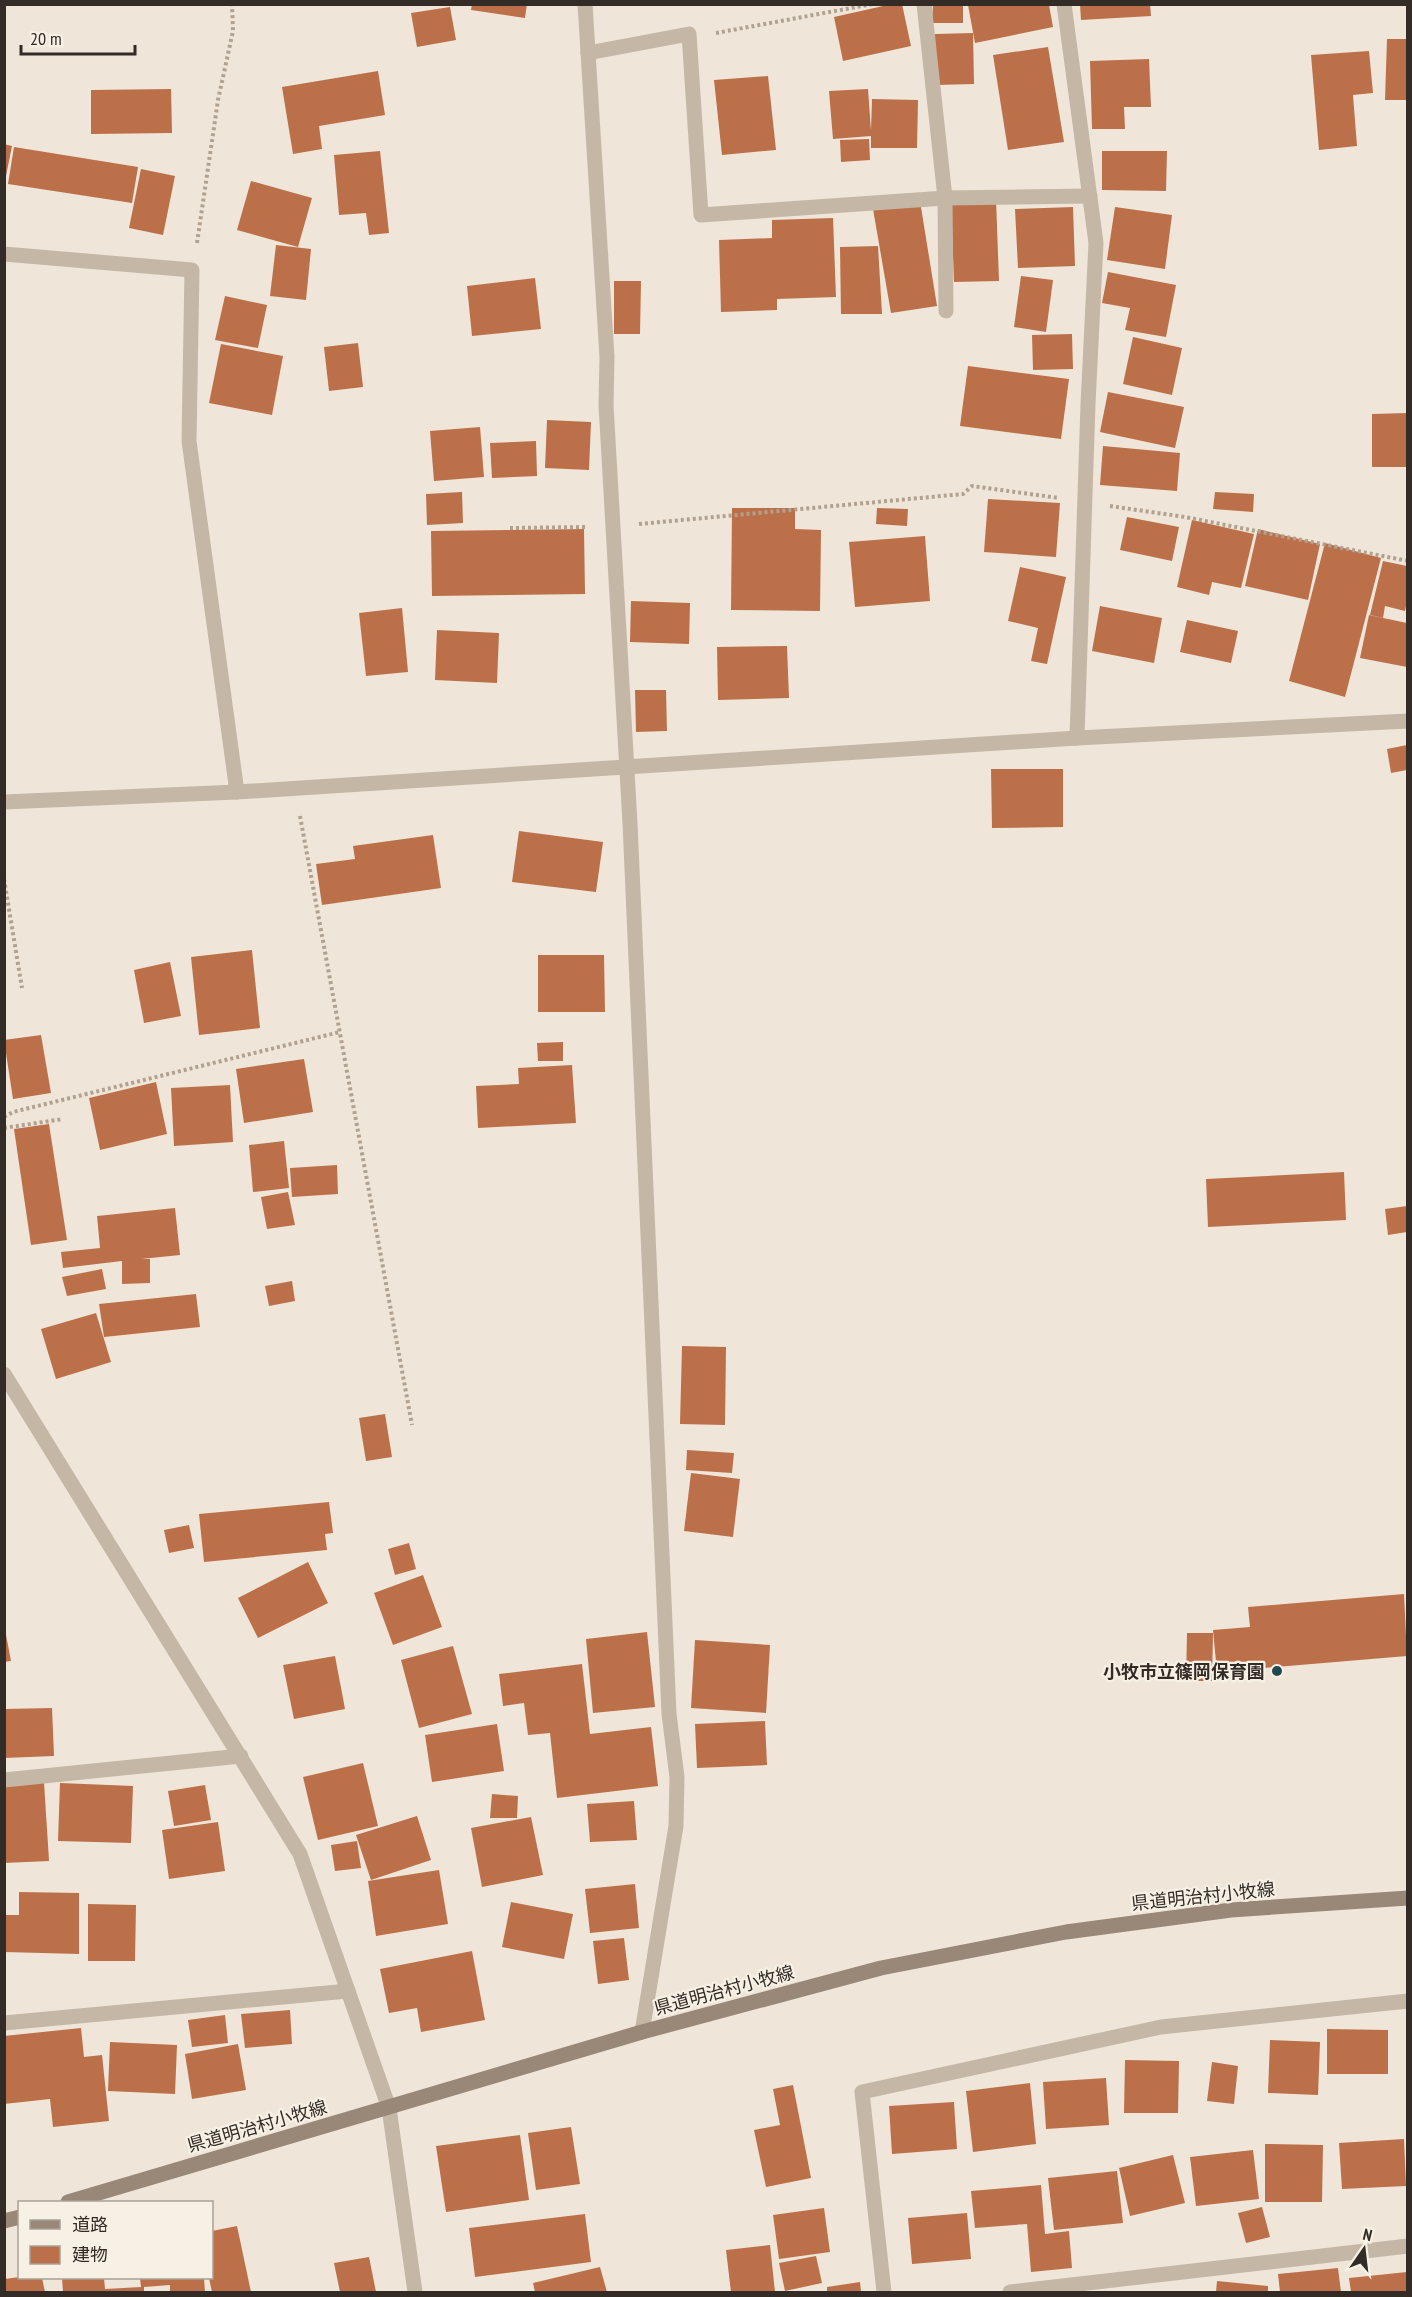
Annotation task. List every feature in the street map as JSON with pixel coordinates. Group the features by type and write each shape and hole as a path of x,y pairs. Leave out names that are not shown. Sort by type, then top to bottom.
{"main road":[{"name":"県道明治村小牧線","path":"71,2201 642,2032 881,1968 1066,1932 1231,1910 1407,1898"}],"street":[{"path":"585,4 607,357 606,405 630,823 669,1714 677,1777 676,1826 642,2032"},
{"path":"924,4 945,198 946,311"},
{"path":"1064,4 1096,243 1084,502 1077,738"},
{"path":"588,53 689,34 701,215 945,198 1090,196"},
{"path":"4,254 192,270 189,441 237,792"},
{"path":"4,802 295,789 1077,738 1407,722"},
{"path":"4,1374 300,1854 388,2108 415,2292"},
{"path":"4,1780 241,1756"},
{"path":"4,2023 348,1991"},
{"path":"884,2292 862,2092 1161,2027 1407,2001"},
{"path":"1011,2292 1407,2246"}],"path":[{"path":"192,270 218,100 233,31 232,4"},
{"path":"689,37 873,4"},
{"path":"510,528 613,526 963,494 972,486 1185,517 1407,561"},
{"path":"295,789 412,1425"},
{"path":"4,879 22,988"},
{"path":"4,1117 13,1112 340,1032"},
{"path":"4,1128 63,1119"}],"building":[{"path":"472,4 527,4 525,18 471,10"},
{"path":"892,4 902,4 911,46 843,61 834,17"},
{"path":"933,4 963,4 963,23 932,23"},
{"path":"1080,4 1150,4 1151,16 1081,20"},
{"path":"968,5 1049,5 1053,27 975,43"},
{"path":"450,7 456,40 417,47 411,13"},
{"path":"973,33 974,84 936,85 935,34"},
{"path":"1387,39 1407,39 1407,100 1385,100"},
{"path":"1048,47 1064,142 1008,150 993,55"},
{"path":"1369,51 1373,93 1353,95 1357,146 1319,150 1311,55"},
{"path":"1149,59 1151,107 1124,107 1125,129 1092,129 1090,61"},
{"path":"378,71 385,115 319,126 322,149 293,154 282,87"},
{"path":"768,76 776,150 722,155 714,80"},
{"path":"171,89 172,133 91,134 91,90"},
{"path":"868,89 871,131 872,99 918,100 917,148 871,148 871,136 833,139 829,91"},
{"path":"869,139 870,160 841,162 840,140"},
{"path":"4,144 12,146 6,176 4,176"},
{"path":"14,147 138,167 132,203 8,184"},
{"path":"380,151 389,233 369,235 366,213 339,215 334,155"},
{"path":"1102,151 1167,151 1166,191 1102,190"},
{"path":"141,169 175,176 163,235 129,228"},
{"path":"251,181 312,198 298,247 237,230"},
{"path":"996,199 999,281 954,282 951,200"},
{"path":"920,201 937,306 891,313 873,209"},
{"path":"1073,207 1075,266 1018,268 1015,209"},
{"path":"1115,207 1172,215 1165,269 1107,260"},
{"path":"833,218 836,297 777,299 777,310 721,312 719,240 772,238 772,220"},
{"path":"276,245 311,249 306,300 270,296"},
{"path":"878,246 882,314 841,314 840,247"},
{"path":"1108,272 1176,285 1166,337 1125,330 1130,308 1102,303"},
{"path":"1021,276 1053,280 1046,332 1014,327"},
{"path":"535,278 541,329 472,336 467,286"},
{"path":"614,281 641,281 640,334 614,334"},
{"path":"225,296 267,305 258,348 215,340"},
{"path":"1072,334 1073,369 1033,370 1032,335"},
{"path":"1133,337 1182,348 1172,395 1123,384"},
{"path":"358,343 363,387 329,391 324,347"},
{"path":"221,344 283,356 272,415 209,403"},
{"path":"968,366 1069,379 1061,439 960,426"},
{"path":"1108,392 1184,407 1175,448 1100,432"},
{"path":"1407,413 1407,467 1372,467 1372,414"},
{"path":"547,420 591,422 589,470 545,468"},
{"path":"480,427 484,477 434,481 430,431"},
{"path":"536,441 537,476 492,478 490,443"},
{"path":"1103,446 1180,453 1177,491 1100,485"},
{"path":"462,492 463,523 427,525 426,494"},
{"path":"1215,492 1254,494 1253,512 1213,509"},
{"path":"988,499 1060,503 1056,557 984,552"},
{"path":"732,508 795,508 795,529 821,530 820,611 731,610"},
{"path":"877,508 908,509 907,526 876,524"},
{"path":"1127,517 1179,527 1172,561 1120,550"},
{"path":"1192,520 1254,534 1241,588 1212,582 1209,595 1177,587"},
{"path":"584,529 585,594 432,596 431,531"},
{"path":"1258,529 1320,544 1308,600 1245,586"},
{"path":"925,536 930,601 855,607 849,542"},
{"path":"1325,543 1381,558 1345,697 1289,681"},
{"path":"1383,561 1407,566 1407,601 1405,611 1385,606 1383,618 1370,615"},
{"path":"1020,567 1066,577 1047,664 1031,661 1038,628 1008,621"},
{"path":"631,601 690,603 689,644 630,642"},
{"path":"1100,606 1162,618 1154,663 1092,651"},
{"path":"402,608 408,672 366,676 359,613"},
{"path":"1369,615 1407,623 1407,667 1360,658"},
{"path":"1187,620 1238,631 1231,663 1180,652"},
{"path":"437,630 499,633 497,683 435,680"},
{"path":"787,646 789,698 718,700 717,647"},
{"path":"635,690 666,690 667,731 636,732"},
{"path":"1407,745 1407,770 1391,773 1387,749"},
{"path":"991,769 1063,769 1063,827 992,828"},
{"path":"519,831 603,842 596,892 512,882"},
{"path":"433,835 441,888 322,905 316,864 355,859 353,846"},
{"path":"252,950 260,1028 199,1035 191,957"},
{"path":"538,955 604,955 605,1012 538,1012"},
{"path":"170,962 181,1016 144,1023 134,970"},
{"path":"41,1035 51,1093 13,1099 4,1040"},
{"path":"563,1042 563,1061 538,1061 537,1043"},
{"path":"304,1059 313,1112 244,1123 236,1069"},
{"path":"572,1065 576,1123 478,1128 476,1086 519,1084 518,1068"},
{"path":"156,1082 167,1134 100,1150 89,1098"},
{"path":"230,1085 233,1142 174,1146 171,1088"},
{"path":"49,1124 67,1240 31,1245 14,1129"},
{"path":"284,1141 289,1188 253,1192 249,1145"},
{"path":"337,1165 338,1194 292,1197 290,1168"},
{"path":"1344,1172 1346,1220 1208,1227 1206,1179"},
{"path":"288,1192 295,1225 267,1229 261,1197"},
{"path":"1407,1206 1407,1232 1388,1235 1385,1209"},
{"path":"175,1208 180,1255 141,1259 150,1259 150,1283 122,1284 122,1261 63,1268 61,1252 100,1248 97,1216"},
{"path":"102,1269 106,1289 67,1296 62,1277"},
{"path":"292,1281 295,1301 269,1306 265,1286"},
{"path":"196,1294 200,1327 104,1337 99,1304"},
{"path":"96,1313 111,1362 56,1379 41,1329"},
{"path":"682,1346 726,1347 725,1425 680,1424"},
{"path":"385,1414 392,1457 366,1461 359,1418"},
{"path":"687,1450 734,1453 732,1473 686,1470"},
{"path":"691,1473 740,1479 733,1537 684,1531"},
{"path":"329,1502 333,1533 325,1534 327,1550 204,1562 199,1514"},
{"path":"189,1525 194,1548 169,1553 164,1530"},
{"path":"409,1543 416,1569 395,1575 388,1549"},
{"path":"308,1562 328,1603 258,1638 238,1598"},
{"path":"423,1575 442,1627 393,1645 374,1593"},
{"path":"1404,1594 1407,1656 1217,1672 1213,1630 1250,1627 1248,1607"},
{"path":"4,1624 11,1661 4,1662"},
{"path":"647,1632 655,1707 593,1713 586,1639"},
{"path":"1187,1633 1213,1633 1212,1681 1186,1681"},
{"path":"695,1640 770,1645 766,1713 691,1708"},
{"path":"453,1646 472,1714 419,1728 401,1660"},
{"path":"335,1656 345,1709 294,1719 283,1665"},
{"path":"582,1664 590,1734 651,1727 658,1786 557,1798 550,1733 528,1735 524,1703 503,1706 499,1674"},
{"path":"52,1708 54,1756 4,1758 4,1709"},
{"path":"765,1721 767,1765 697,1768 695,1724"},
{"path":"497,1724 504,1771 432,1782 425,1735"},
{"path":"363,1763 378,1826 318,1840 303,1777"},
{"path":"44,1782 49,1861 4,1863 4,1784"},
{"path":"60,1783 133,1786 131,1843 58,1841"},
{"path":"205,1785 211,1820 174,1826 168,1791"},
{"path":"492,1794 518,1796 517,1818 490,1818"},
{"path":"634,1801 637,1840 590,1842 587,1804"},
{"path":"417,1816 431,1860 371,1880 356,1835"},
{"path":"531,1817 543,1875 482,1887 471,1828"},
{"path":"218,1822 225,1871 169,1879 162,1830"},
{"path":"357,1841 361,1868 335,1871 331,1845"},
{"path":"439,1870 448,1924 376,1936 368,1881"},
{"path":"635,1884 639,1928 590,1933 585,1889"},
{"path":"19,1892 79,1893 79,1954 4,1952 4,1915 19,1915"},
{"path":"511,1902 573,1914 564,1959 502,1947"},
{"path":"88,1904 136,1905 135,1961 88,1961"},
{"path":"624,1938 629,1980 598,1984 593,1941"},
{"path":"472,1951 485,2020 421,2032 417,2008 389,2013 380,1969"},
{"path":"290,2010 292,2044 245,2048 241,2014"},
{"path":"225,2015 228,2043 192,2047 188,2020"},
{"path":"81,2028 84,2057 102,2055 109,2121 53,2127 50,2099 4,2104 4,2036"},
{"path":"1327,2029 1388,2030 1388,2074 1327,2074"},
{"path":"1270,2040 1320,2042 1318,2095 1268,2093"},
{"path":"110,2042 177,2045 175,2094 108,2091"},
{"path":"238,2044 246,2090 192,2099 185,2054"},
{"path":"1125,2060 1179,2061 1178,2113 1124,2113"},
{"path":"1212,2062 1238,2066 1234,2104 1207,2101"},
{"path":"1106,2078 1109,2125 1046,2129 1043,2082"},
{"path":"1030,2083 1036,2144 973,2152 966,2091"},
{"path":"793,2085 811,2178 766,2187 754,2130 780,2125 773,2089"},
{"path":"954,2102 957,2149 892,2154 889,2106"},
{"path":"571,2127 580,2184 536,2190 528,2133"},
{"path":"520,2135 529,2200 446,2212 436,2146"},
{"path":"1404,2139 1406,2186 1342,2189 1339,2143"},
{"path":"1265,2144 1323,2145 1322,2202 1265,2202"},
{"path":"1253,2150 1259,2199 1196,2206 1190,2157"},
{"path":"1173,2155 1185,2203 1130,2216 1119,2168"},
{"path":"1117,2171 1123,2223 1054,2230 1048,2178"},
{"path":"1041,2185 1045,2234 1069,2231 1072,2268 1031,2272 1027,2224 975,2228 971,2191"},
{"path":"1262,2207 1270,2237 1246,2243 1238,2213"},
{"path":"824,2208 830,2252 779,2259 773,2215"},
{"path":"967,2213 971,2259 912,2264 908,2218"},
{"path":"585,2214 591,2262 475,2277 469,2228"},
{"path":"237,2226 251,2292 212,2292 209,2279 213,2279 213,2231"},
{"path":"770,2245 775,2292 731,2292 726,2250"},
{"path":"816,2256 822,2283 785,2291 779,2263"},
{"path":"369,2257 376,2292 340,2292 334,2263"},
{"path":"600,2267 607,2292 535,2292 533,2283"},
{"path":"1338,2268 1341,2292 1280,2292 1278,2274"},
{"path":"1407,2272 1407,2292 1351,2292 1349,2278"},
{"path":"4,2279 42,2279 45,2292 4,2292"},
{"path":"62,2279 104,2279 105,2289 141,2287 140,2279 204,2279 205,2292 170,2292 170,2285 144,2287 144,2292 63,2292"},
{"path":"1217,2281 1268,2286 1268,2292 1216,2292"},
{"path":"860,2282 861,2292 827,2292 827,2287"}],"place":[{"name":"小牧市立篠岡保育園","path":"1277,1671"}]}
